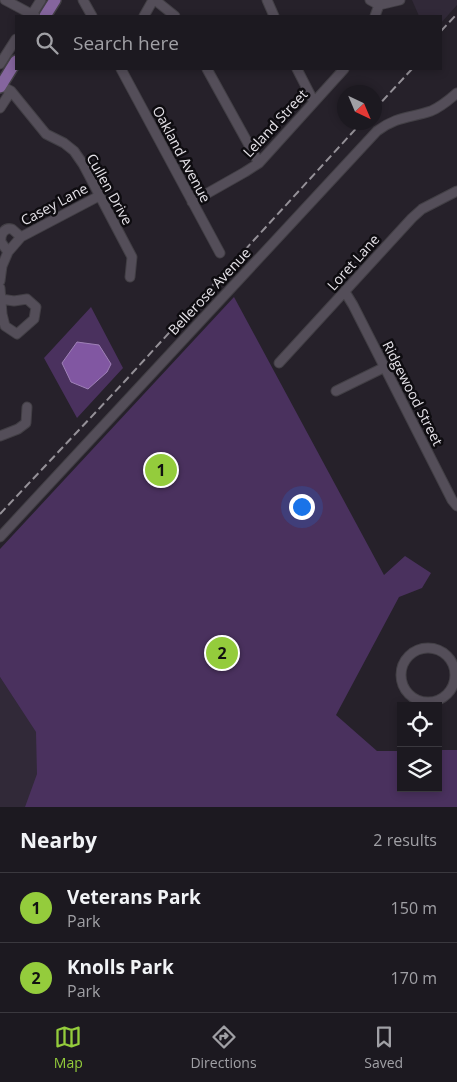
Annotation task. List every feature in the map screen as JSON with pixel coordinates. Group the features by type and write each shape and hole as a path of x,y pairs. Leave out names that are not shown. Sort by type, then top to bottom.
{"main road":[{"path":"45,15 55,0"},
{"path":"3,87 15,63"}],"street":[{"path":"5,0 30,15"},
{"path":"33,15 42,0"},
{"path":"83,0 91,15"},
{"path":"145,15 154,0 174,15"},
{"path":"267,0 274,15"},
{"path":"370,0 379,5 400,0"},
{"path":"375,15 379,5"},
{"path":"0,64 15,41"},
{"name":"Oakland Avenue","path":"122,70 220,253"},
{"path":"207,70 259,163"},
{"path":"298,70 314,102"},
{"name":"Leland Street","path":"192,202 259,163 343,70"},
{"path":"0,108 3,87"},
{"name":"Cullen Drive","path":"3,87 46,134 64,143 74,151 83,164 132,257 130,277"},
{"name":"Bellerose Avenue","path":"0,537 377,131 388,123 432,110 446,103 457,93"},
{"name":"Loret Lane","path":"279,363 412,218 422,210 457,191"},
{"name":"Casey Lane","path":"0,281 2,266 8,252 22,236 99,196"},
{"name":"Casey Lane","path":"8,252 1,242 2,234 5,230 12,228 22,236"},
{"path":"0,288 1,300 6,326 18,334 34,319 36,307 27,299 1,300"},
{"name":"Ridgewood Street","path":"345,292 455,502"},
{"path":"336,391 385,367"},
{"path":"0,436 18,429 26,423 27,406"},
{"path":"424,648 440,651 447,656 456,670 452,688 446,696 428,702 419,701 411,696 405,689 401,672 409,656 424,648"}],"shaded area":[{"path":"412,0 457,0 457,5 442,22 442,15 419,15"},
{"path":"234,297 384,575 405,556 431,573 422,588 399,597 336,715 377,751 397,751 397,792 442,792 442,750 457,750 457,807 25,807 37,774 36,732 0,677 0,549"},
{"path":"91,307 123,368 77,418 44,358"},
{"path":"77,342 99,345 111,364 107,372 88,389 71,382 62,363"},
{"path":"0,677 45,745 75,807 0,807"}],"railway":[{"path":"442,30 457,14"},
{"path":"382,101 411,70"},
{"path":"0,514 125,381 355,130"}],"place":[{"name":"Veterans Park","path":"161,470"},
{"name":"Knolls Park","path":"222,653"}]}
